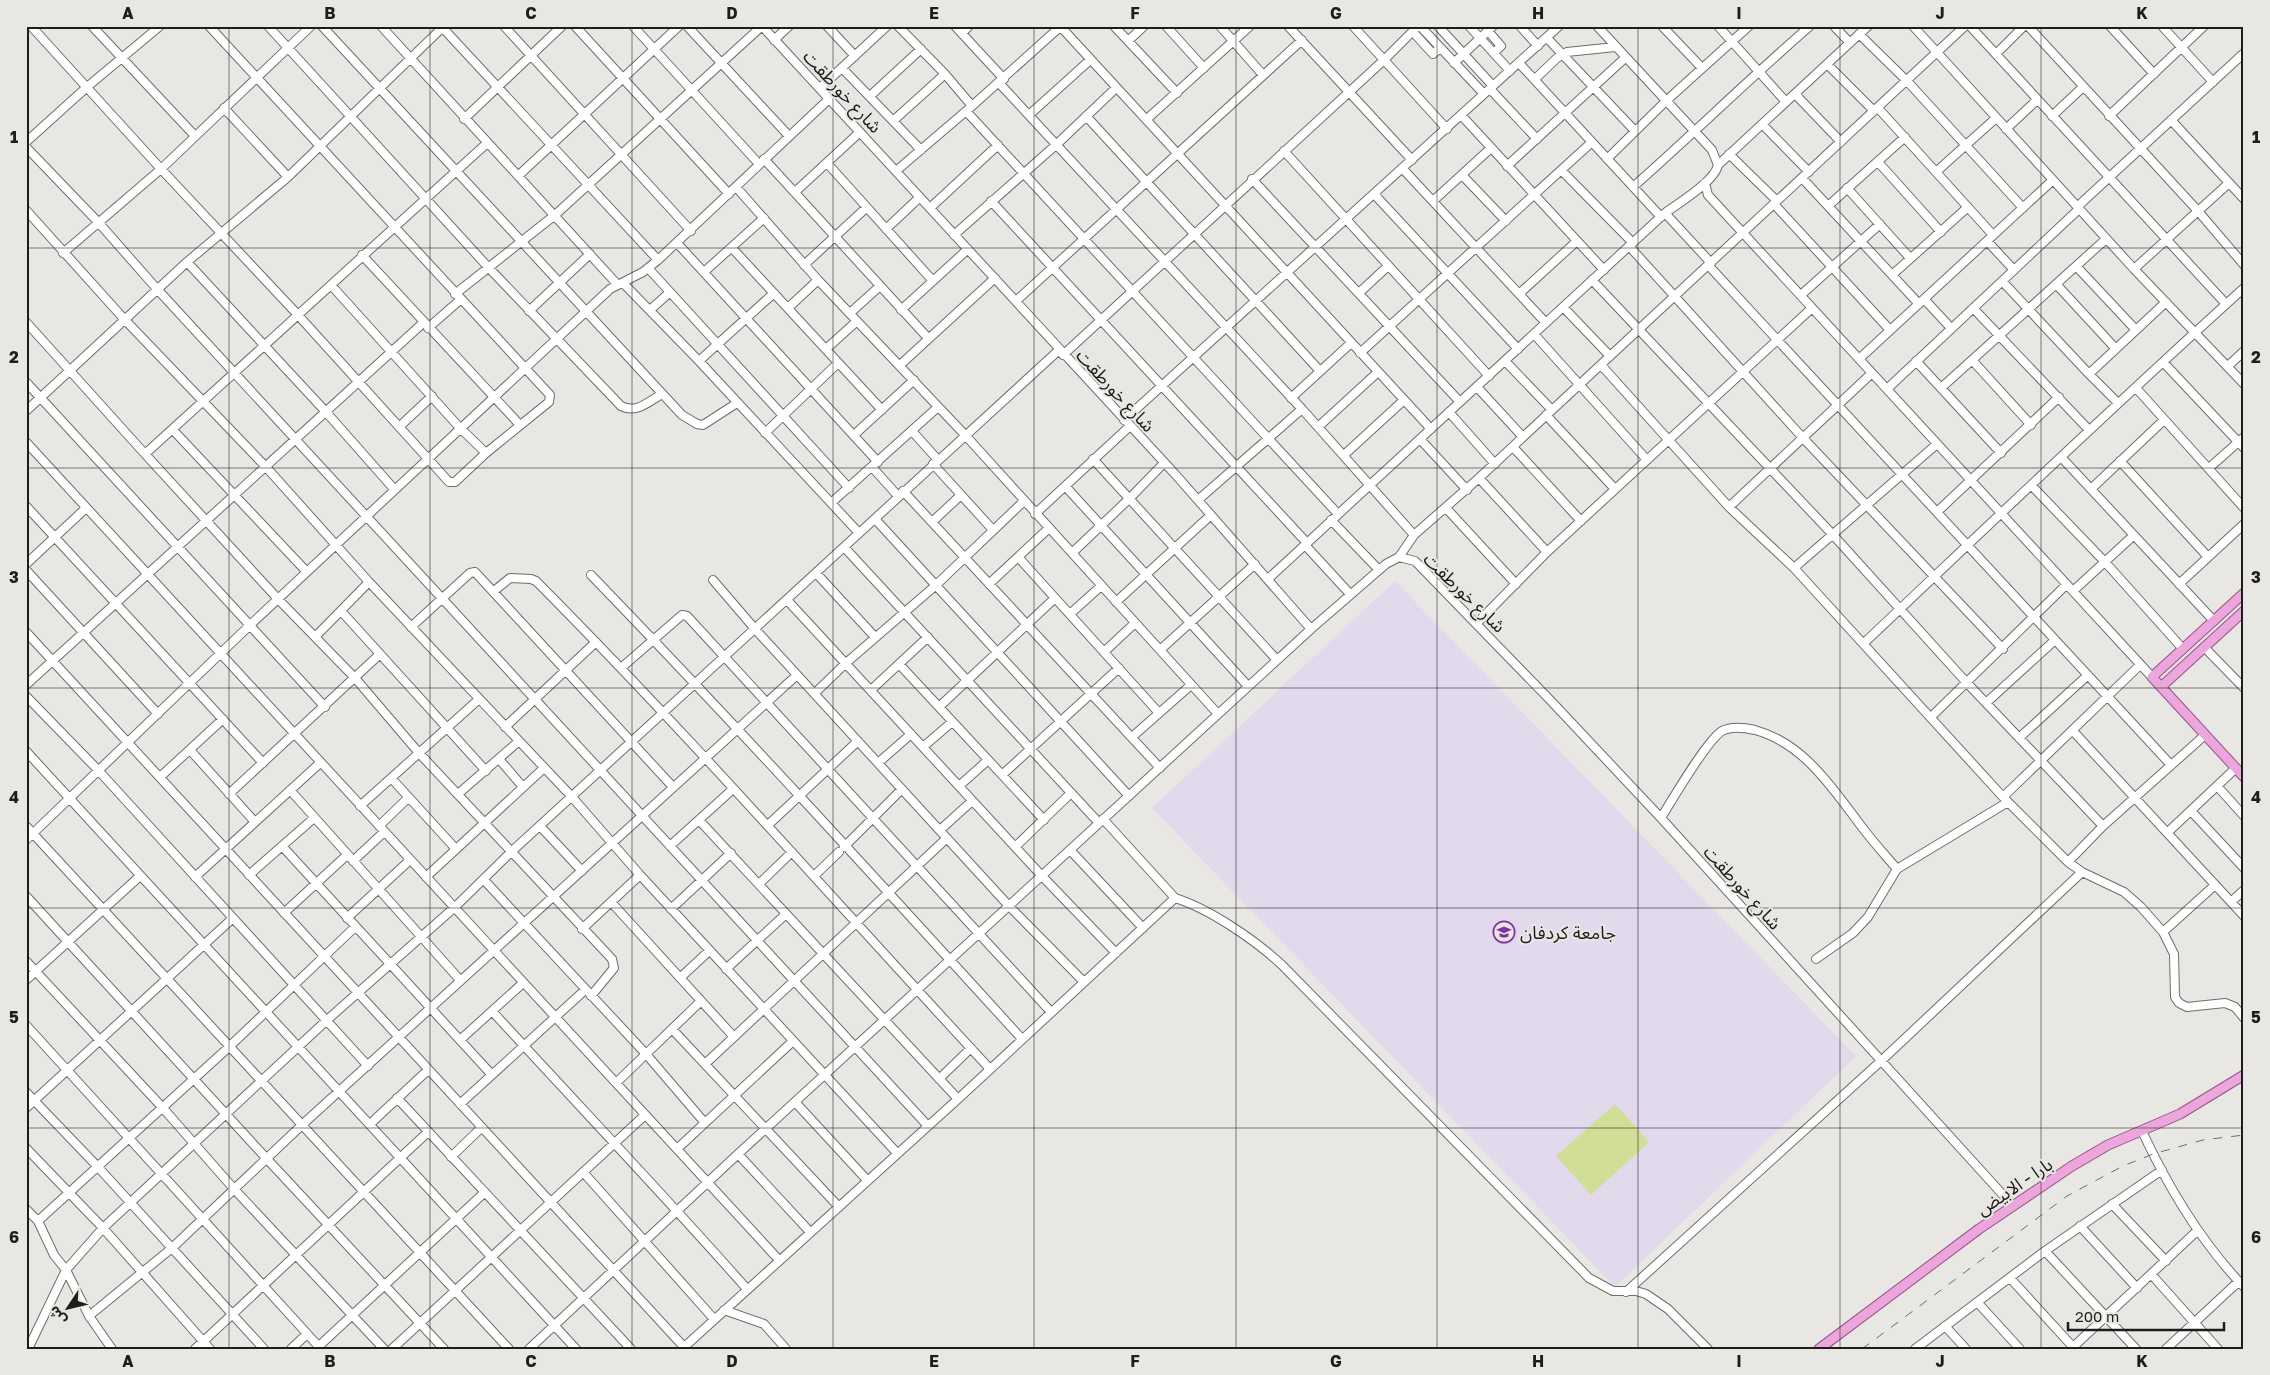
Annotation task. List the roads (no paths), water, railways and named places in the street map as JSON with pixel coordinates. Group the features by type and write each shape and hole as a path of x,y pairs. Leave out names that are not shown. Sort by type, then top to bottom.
{"main road":[{"path":"2244,593 2152,677 2244,776"},
{"path":"2160,686 2244,611"},
{"name":"بارا - الابيض","path":"1818,1349 2013,1206 2096,1152 2180,1114 2244,1075"}],"street":[{"path":"31,26 221,234 298,315 449,482 452,483 459,479 486,453 550,399 550,395 209,26"},
{"path":"92,26 195,136"},
{"path":"268,26 529,312 620,406 628,410 640,408 662,394"},
{"path":"63,253 161,169 310,26"},
{"path":"322,26 682,415 697,424 703,425 737,403"},
{"path":"381,26 486,144 590,254 650,310 699,361 859,533"},
{"path":"504,26 691,231"},
{"path":"464,118 562,26"},
{"path":"574,26 729,194"},
{"path":"633,26 692,91 795,192 928,338"},
{"path":"518,176 679,26"},
{"path":"687,26 789,136"},
{"path":"26,685 391,351 425,325 488,267 523,242 555,215 762,26"},
{"name":"شارع خورطقت","path":"762,26 1198,500 1311,629 1379,570 1399,557 1415,561 1477,623 1661,818 2013,1206"},
{"path":"774,40 789,26"},
{"path":"827,26 855,56"},
{"path":"898,26 945,74 969,109 1024,174 1338,514"},
{"path":"955,26 1029,115 1371,484 1414,535"},
{"path":"962,33 969,26"},
{"path":"896,170 969,109 1061,26 1090,60 1180,154 1286,273 1430,429"},
{"path":"1114,26 1177,93"},
{"path":"1128,41 1144,26"},
{"path":"1166,26 1204,68"},
{"path":"1220,26 1263,75"},
{"path":"1147,119 1250,26"},
{"path":"1288,26 1412,160"},
{"path":"1353,26 1447,129"},
{"path":"1420,39 1437,26 1465,53 1489,90"},
{"path":"1469,26 1510,71"},
{"path":"1520,26 1538,46"},
{"path":"1124,420 1560,26"},
{"path":"1662,26 1702,68"},
{"path":"1718,26 1786,102"},
{"path":"1607,158 1666,101 1749,26"},
{"path":"1633,187 1696,132 1758,71 1810,26"},
{"path":"1834,26 1850,43"},
{"path":"1268,579 1663,215 1704,183 1729,154 1868,26"},
{"path":"1913,26 2106,239 2244,384"},
{"path":"1399,557 1414,535 1467,490 1965,26"},
{"path":"1970,26 2226,304"},
{"path":"1996,54 2024,26"},
{"path":"2028,26 2198,211 2244,265"},
{"path":"2110,26 2154,74"},
{"path":"2162,26 2213,82"},
{"path":"2109,116 2204,26"},
{"path":"26,411 187,262 288,177 442,27 658,260"},
{"path":"1600,27 1625,58 1712,150 1718,165"},
{"path":"26,142 155,28"},
{"path":"820,88 883,28"},
{"path":"28,1349 66,1270 103,1228 162,1174 193,1142 455,907 540,826 844,548 900,494 1061,352 1134,292 1194,233 1417,28"},
{"path":"1417,28 1426,34 1454,63 1489,90 1537,139"},
{"path":"1417,28 1420,39 1433,54 1440,48"},
{"path":"1454,63 1491,29 1501,46 1494,53"},
{"path":"1859,34 1907,81 2023,208"},
{"path":"1547,38 1635,131"},
{"path":"1016,301 1052,266 1180,154 1302,40"},
{"path":"1535,79 1562,54 1589,48 1615,47"},
{"path":"870,96 921,49"},
{"path":"1886,389 2014,270 2109,177 2244,53"},
{"path":"1507,166 1625,58"},
{"path":"1029,115 1090,60"},
{"path":"1519,62 1633,187 1710,264 1837,406 1968,544 2171,765"},
{"path":"1828,64 1905,137 1993,235"},
{"path":"842,68 921,150"},
{"path":"894,121 945,74"},
{"path":"2052,116 2083,87"},
{"path":"954,235 1024,174 1116,88"},
{"path":"1795,94 1841,142"},
{"path":"26,840 306,571 492,397 525,369 586,311 620,284 648,268 691,231 762,161 829,99"},
{"path":"2006,129 2037,100"},
{"path":"224,108 288,177"},
{"path":"1461,115 1604,270"},
{"path":"1086,116 1320,371"},
{"path":"1936,172 1996,118"},
{"path":"2171,120 2244,199"},
{"path":"1762,124 1809,172"},
{"path":"795,192 860,132"},
{"path":"1828,206 1905,137"},
{"path":"1360,353 1592,142"},
{"path":"145,454 486,144"},
{"path":"930,208 998,145"},
{"path":"26,147 98,222 365,516 928,1126"},
{"path":"1433,201 1491,148"},
{"path":"1284,151 1488,376"},
{"path":"1729,154 1890,330"},
{"path":"1878,162 1941,232"},
{"path":"827,163 933,280"},
{"path":"1402,168 1546,323"},
{"path":"1561,170 1631,245 1803,438 2002,648"},
{"path":"1462,175 1506,220"},
{"path":"1802,178 1892,275 1951,328"},
{"path":"1252,179 1360,292 1460,402"},
{"path":"1859,359 2053,180"},
{"path":"1704,183 1708,195 2152,677"},
{"path":"2134,269 2229,183"},
{"path":"736,187 818,280 966,436 1218,714"},
{"path":"1847,188 1910,258"},
{"path":"1374,194 1518,349"},
{"path":"886,229 920,197"},
{"path":"992,201 1237,465 1350,594"},
{"path":"1892,275 1968,207"},
{"path":"804,264 836,238 866,208"},
{"path":"26,210 125,320 266,467 478,700 572,797 640,875 897,1154"},
{"path":"704,272 764,218"},
{"path":"1801,295 1880,224"},
{"path":"1941,388 2106,239"},
{"path":"1519,294 1577,241"},
{"path":"1987,241 2014,270"},
{"path":"677,243 747,317 811,390 854,434 875,464 900,494 932,522 1160,768"},
{"path":"732,248 882,410"},
{"path":"901,310 968,249"},
{"path":"529,312 590,254"},
{"path":"362,256 520,425"},
{"path":"187,262 326,412 394,489"},
{"path":"1360,292 1388,266"},
{"path":"2076,266 2136,330"},
{"path":"648,268 716,345 849,488"},
{"path":"900,365 995,278"},
{"path":"788,308 818,280"},
{"path":"1592,280 1834,536 1966,683 2103,826"},
{"path":"2002,280 2089,374 2118,402"},
{"path":"2056,284 2116,348"},
{"path":"331,285 460,428 486,453"},
{"path":"850,313 880,286"},
{"path":"1864,643 1936,577 2030,484 2244,288"},
{"path":"650,310 669,293"},
{"path":"699,361 774,293"},
{"path":"2089,374 2166,302"},
{"path":"1563,307 1610,356"},
{"path":"1477,623 1547,552 1812,308"},
{"path":"1973,308 2089,430"},
{"path":"826,350 857,321"},
{"path":"26,322 278,599 355,678 419,753 614,963 614,968 588,993 555,1017 460,1104"},
{"path":"1534,334 1647,460"},
{"path":"1291,398 1351,343"},
{"path":"2228,366 2244,351"},
{"path":"1972,360 2031,424"},
{"path":"1505,361 1615,489"},
{"path":"1916,361 2001,453"},
{"path":"2163,362 2242,442 2209,468"},
{"path":"765,433 838,363"},
{"path":"1601,365 1729,507 1794,568 2006,800 2068,862 2082,872 2124,892 2141,907 2163,932 2174,954 2175,997 2179,1003 2187,1007 2225,1003 2235,1007 2244,1018"},
{"path":"1318,427 1378,372"},
{"path":"1729,507 1872,373"},
{"path":"854,434 914,380"},
{"path":"26,382 324,707"},
{"path":"1477,387 1524,437"},
{"path":"2136,388 2244,508"},
{"path":"399,427 432,396"},
{"path":"1937,512 2059,397"},
{"path":"1344,455 1404,400"},
{"path":"831,503 938,407"},
{"path":"1198,500 1302,409"},
{"path":"1449,412 1495,464"},
{"path":"2091,489 2164,420"},
{"path":"1035,514 1130,426"},
{"path":"173,430 306,571"},
{"path":"912,431 961,496 993,530"},
{"path":"1420,439 1467,490"},
{"path":"26,442 779,1260"},
{"path":"1794,568 1834,536 1867,504 1902,476 1937,444"},
{"path":"1513,447 1581,521"},
{"path":"2061,457 2214,621"},
{"path":"1093,459 1220,595 1277,660"},
{"path":"2120,461 2208,557"},
{"path":"1072,553 1164,463"},
{"path":"1479,478 1547,552"},
{"path":"2030,484 2105,562 2183,649"},
{"path":"1065,486 1248,686"},
{"path":"932,522 961,496"},
{"path":"815,693 904,611 935,586 1024,501"},
{"path":"26,506 262,763"},
{"path":"26,564 86,508"},
{"path":"1446,508 1516,584"},
{"path":"1116,602 1211,515"},
{"path":"875,519 1129,796"},
{"path":"1331,520 1379,570"},
{"path":"2179,584 2244,524"},
{"path":"989,584 1049,528"},
{"path":"2073,592 2133,536"},
{"path":"844,548 968,680 1030,750 1175,898 1189,902 1214,915 1267,951 1589,1278 1613,1291 1636,1291 1646,1294 1680,1320 1708,1349"},
{"path":"1018,557 1159,713"},
{"path":"1160,650 1255,564"},
{"path":"26,570 158,714"},
{"path":"411,627 472,572 475,572 673,787"},
{"path":"816,573 876,637"},
{"path":"591,575 696,684 843,848 889,893 1022,1039"},
{"path":"494,591 510,578 532,579 621,668 768,825 856,924 990,1069"},
{"path":"713,580 755,629 1009,906 1084,982"},
{"path":"315,637 342,612 369,582"},
{"path":"1931,716 2066,585"},
{"path":"1070,614 1101,586"},
{"path":"940,707 1055,598"},
{"path":"787,600 972,801 1116,953"},
{"path":"342,612 486,771"},
{"path":"621,668 684,615 1051,1012"},
{"path":"1104,652 1135,623"},
{"path":"529,1349 765,1129 1311,629"},
{"path":"26,632 683,1348 958,1099 1175,898"},
{"path":"870,690 928,637"},
{"path":"1986,703 2055,640"},
{"path":"505,727 596,642"},
{"path":"2204,647 2244,688"},
{"path":"230,794 380,654"},
{"path":"899,664 987,761 1044,820"},
{"path":"1816,959 1853,933 1868,917 1897,868 2006,800 2040,761 2140,664"},
{"path":"1002,775 1118,668"},
{"path":"89,1316 172,1248 303,1124 399,1038 460,980 553,898 797,675"},
{"path":"2019,738 2088,675"},
{"path":"1132,737 1191,685"},
{"path":"26,696 98,770 368,1066"},
{"path":"360,806 478,700"},
{"path":"160,777 223,719"},
{"path":"923,748 952,722"},
{"path":"1661,818 1710,742 1722,731 1734,728 1749,729 1770,734 1785,742 1804,757 1822,775 1897,868"},
{"path":"2073,730 2244,916"},
{"path":"878,763 911,734"},
{"path":"2068,862 2103,826 2205,735"},
{"path":"458,794 519,741"},
{"path":"768,825 858,741"},
{"path":"190,750 255,822"},
{"path":"26,751 576,1349"},
{"path":"499,759 523,787"},
{"path":"959,786 987,761"},
{"path":"196,877 320,763"},
{"path":"426,877 455,848 544,768"},
{"path":"2168,832 2236,768"},
{"path":"392,779 455,848"},
{"path":"2218,787 2244,816"},
{"path":"670,846 733,789"},
{"path":"814,876 902,789"},
{"path":"290,790 460,980"},
{"path":"1015,847 1071,793"},
{"path":"284,913 316,884 350,858 381,829 408,798"},
{"path":"940,830 972,801"},
{"path":"2191,811 2244,868"},
{"path":"249,875 314,818"},
{"path":"699,820 958,1099"},
{"path":"26,826 509,1349"},
{"path":"540,826 582,871"},
{"path":"705,1064 947,838"},
{"path":"282,846 492,1075"},
{"path":"1070,850 1143,928"},
{"path":"759,884 792,852"},
{"path":"671,909 730,853"},
{"path":"347,918 410,860"},
{"path":"1626,1292 1881,1061 2082,872"},
{"path":"582,929 640,875"},
{"path":"26,980 140,876"},
{"path":"484,880 646,1054 704,1122"},
{"path":"2163,932 2215,885"},
{"path":"2231,902 2244,890"},
{"path":"26,896 225,1114 444,1349"},
{"path":"610,902 734,1037"},
{"path":"726,969 786,914"},
{"path":"26,1108 233,918"},
{"path":"38,1221 230,1046 354,926"},
{"path":"680,978 709,950"},
{"path":"26,961 100,1039 234,1189 384,1349"},
{"path":"460,1040 523,983"},
{"path":"616,1083 701,1001"},
{"path":"492,1011 678,1211 747,1289"},
{"path":"26,1024 320,1348 353,1314 484,1193"},
{"path":"672,1029 839,1207"},
{"path":"677,1149 793,1041"},
{"path":"939,1079 971,1048"},
{"path":"370,1124 428,1070"},
{"path":"26,1092 97,1166 264,1349"},
{"path":"397,1098 631,1349"},
{"path":"795,1102 867,1180"},
{"path":"392,1349 645,1115"},
{"path":"450,1157 481,1128"},
{"path":"2142,1131 2162,1170 2198,1230 2213,1253 2241,1285 2166,1349"},
{"path":"195,1349 202,1340 428,1132"},
{"path":"26,1148 103,1228 210,1349"},
{"path":"738,1154 810,1232"},
{"path":"1914,1349 1978,1303 2045,1251 2162,1170"},
{"path":"583,1172 714,1319"},
{"path":"2112,1204 2166,1261"},
{"path":"26,1209 38,1221 54,1256 66,1270 89,1316 112,1349"},
{"path":"2080,1226 2137,1288"},
{"path":"2010,1278 2072,1348 2198,1230"},
{"path":"2045,1251 2136,1349"},
{"path":"2151,1274 2218,1349"},
{"path":"1978,1303 2020,1349"},
{"path":"724,1310 764,1324 786,1349"},
{"path":"1945,1326 1966,1349"},
{"path":"291,1349 307,1334"},
{"path":"1829,1341 1835,1349"}],"railway":[{"path":"1862,1349 2067,1196 2123,1166 2153,1154 2203,1140 2244,1135"}],"place":[{"name":"جامعة كردفان","path":"1504,932"}]}
